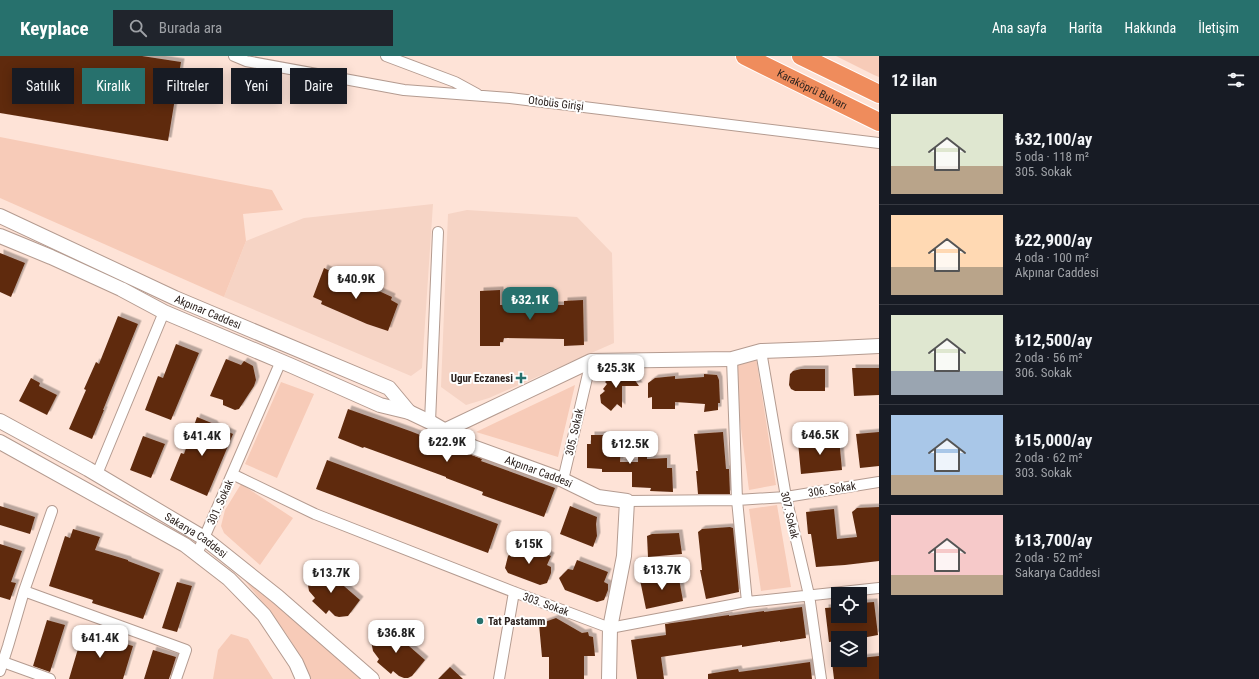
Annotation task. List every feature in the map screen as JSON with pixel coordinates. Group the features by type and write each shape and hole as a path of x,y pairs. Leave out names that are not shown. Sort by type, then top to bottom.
{"highway":[{"name":"Karaköprü Bulvarı","path":"745,56 879,122"},
{"path":"801,56 879,94"}],"street":[{"name":"Otobüs Girişi","path":"234,56 246,61 404,90 510,98 879,143"},
{"path":"386,56 455,82 480,96"},
{"name":"Akpınar Caddesi","path":"0,216 175,298 389,388 410,412"},
{"path":"430,422 438,232"},
{"name":"Akpınar Caddesi","path":"0,236 93,276 164,312 281,361 380,405 410,412 446,430 473,447 563,480 598,497 627,501"},
{"path":"97,474 164,312"},
{"path":"446,430 591,361 732,359 761,351 817,350 879,346"},
{"name":"307. Sokak","path":"761,351 786,497 809,595 821,679"},
{"path":"732,359 737,500 747,602"},
{"name":"301. Sokak","path":"197,554 281,361"},
{"name":"305. Sokak","path":"563,480 591,361"},
{"name":"Sakarya Caddesi","path":"0,421 97,474 204,538 278,597 372,679"},
{"name":"Sakarya Caddesi","path":"0,442 185,545 229,579 264,615 296,663 303,679"},
{"name":"303. Sokak","path":"232,474 315,514 610,628"},
{"name":"306. Sokak","path":"627,501 737,500 786,497 879,482"},
{"path":"609,679 610,628 624,556 627,501"},
{"path":"50,679 2,666 24,591 52,511"},
{"path":"610,628 747,602 879,588"},
{"path":"24,591 186,650 176,679"},
{"path":"499,679 514,592"}],"shaded area":[{"path":"836,56 879,56 879,77 874,75"},
{"path":"0,137 272,190 283,210 243,214 246,241 224,297 0,198"},
{"path":"433,204 422,368 411,376 224,297 246,241 304,218"},
{"path":"467,210 577,217 612,253 614,343 489,398 466,405 441,387 448,214"},
{"path":"756,357 776,485 749,490 732,359"},
{"path":"281,382 314,394 277,478 245,464"},
{"path":"575,385 558,457 476,432"},
{"path":"241,484 293,518 260,565 224,533 221,526 225,510"},
{"path":"777,505 791,587 761,591 749,509"},
{"path":"241,573 363,679 310,679 302,660 290,640 270,611 248,585"},
{"path":"231,634 248,639 273,679 213,679 218,650"}],"building":[{"path":"0,56 142,56 181,62 180,68 153,68 153,104 174,104 168,141 0,113"},
{"path":"0,253 25,263 11,297 0,292"},
{"path":"324,268 332,272 333,270 392,297 391,300 398,304 388,331 367,324 321,304 322,301 313,297"},
{"path":"500,290 500,305 564,305 564,301 583,300 584,345 564,346 564,339 504,338 503,342 500,342 500,346 480,346 480,291"},
{"path":"118,316 138,324 92,439 69,429 86,390 84,389 96,362 99,364"},
{"path":"176,344 199,353 171,420 145,410 158,376 163,378"},
{"path":"226,359 241,365 244,361 253,366 256,380 254,386 239,409 235,410 223,405 223,400 210,396"},
{"path":"852,368 879,368 879,395 854,396"},
{"path":"801,369 825,369 825,391 795,391 791,389 789,385 790,374 793,371"},
{"path":"620,372 627,372 639,386 622,386 622,408 617,404 611,411 601,403 600,395 605,391 603,389 607,384 605,382 614,373 617,374"},
{"path":"704,374 717,375 719,380 720,403 718,403 718,410 704,412 705,404 675,402 675,409 652,409 652,397 648,398 648,383 655,378 675,376 675,379 704,377"},
{"path":"31,378 40,383 39,386 57,395 47,415 19,401"},
{"path":"348,409 410,431 482,459 481,461 555,488 544,517 482,495 483,492 446,477 338,438"},
{"path":"197,417 233,434 207,496 170,480 181,453 184,454"},
{"path":"723,432 726,469 729,469 730,494 698,494 696,471 698,471 694,434"},
{"path":"879,432 879,466 860,468 856,434"},
{"path":"591,435 606,435 605,441 621,442 620,462 638,462 638,454 647,453 647,459 667,458 667,468 672,468 673,492 650,491 651,488 632,487 632,472 602,472 602,469 587,468 587,444 591,444"},
{"path":"143,436 165,444 151,478 130,470"},
{"path":"839,438 842,470 801,474 798,442"},
{"path":"327,460 498,524 488,553 316,489"},
{"path":"0,506 35,517 30,534 0,525"},
{"path":"570,506 597,517 597,536 593,547 560,534"},
{"path":"879,507 879,561 816,567 811,534 808,534 806,512 834,509 837,539 857,537 852,512 857,508"},
{"path":"733,528 739,592 706,599 700,570 702,570 698,532 702,529"},
{"path":"73,529 100,537 95,550 128,560 160,573 143,619 92,603 93,600 49,586 65,536 70,538"},
{"path":"679,533 682,554 648,557 647,536 652,534"},
{"path":"520,543 551,556 547,565 551,567 551,573 547,583 540,585 508,573 505,568 508,556 511,553 516,554"},
{"path":"0,544 22,551 11,582 16,583 10,600 0,597"},
{"path":"577,560 608,572 604,582 608,584 608,590 604,600 597,602 565,590 559,578 568,569 573,570"},
{"path":"321,566 360,600 348,616 335,616 329,610 326,614 312,601 315,598 309,591 307,580"},
{"path":"678,573 683,601 646,609 640,580"},
{"path":"177,582 192,586 177,632 162,628"},
{"path":"867,602 874,602 878,635 867,637 867,631 831,631 831,642 829,642 825,608 831,608 831,623 867,623"},
{"path":"802,607 806,638 742,647 742,645 661,657 664,679 637,679 631,640 666,635 665,624"},
{"path":"556,618 582,633 588,632 589,636 593,637 595,656 584,656 584,679 549,679 549,657 542,657 539,624"},
{"path":"47,620 65,625 50,672 33,666"},
{"path":"386,626 425,660 412,676 408,678 399,676 393,671 391,674 377,662 379,659 373,651 371,641"},
{"path":"83,632 133,646 123,679 69,679"},
{"path":"153,650 176,657 169,679 144,679"},
{"path":"879,656 879,679 834,679 833,667 867,667 867,657"},
{"path":"810,662 812,679 708,679 708,674 738,669 739,672"},
{"path":"450,667 463,679 438,679"}],"place":[{"name":"Ugur Eczanesi","path":"521,378"},
{"name":"Tat Pastamm","path":"480,621"}]}
